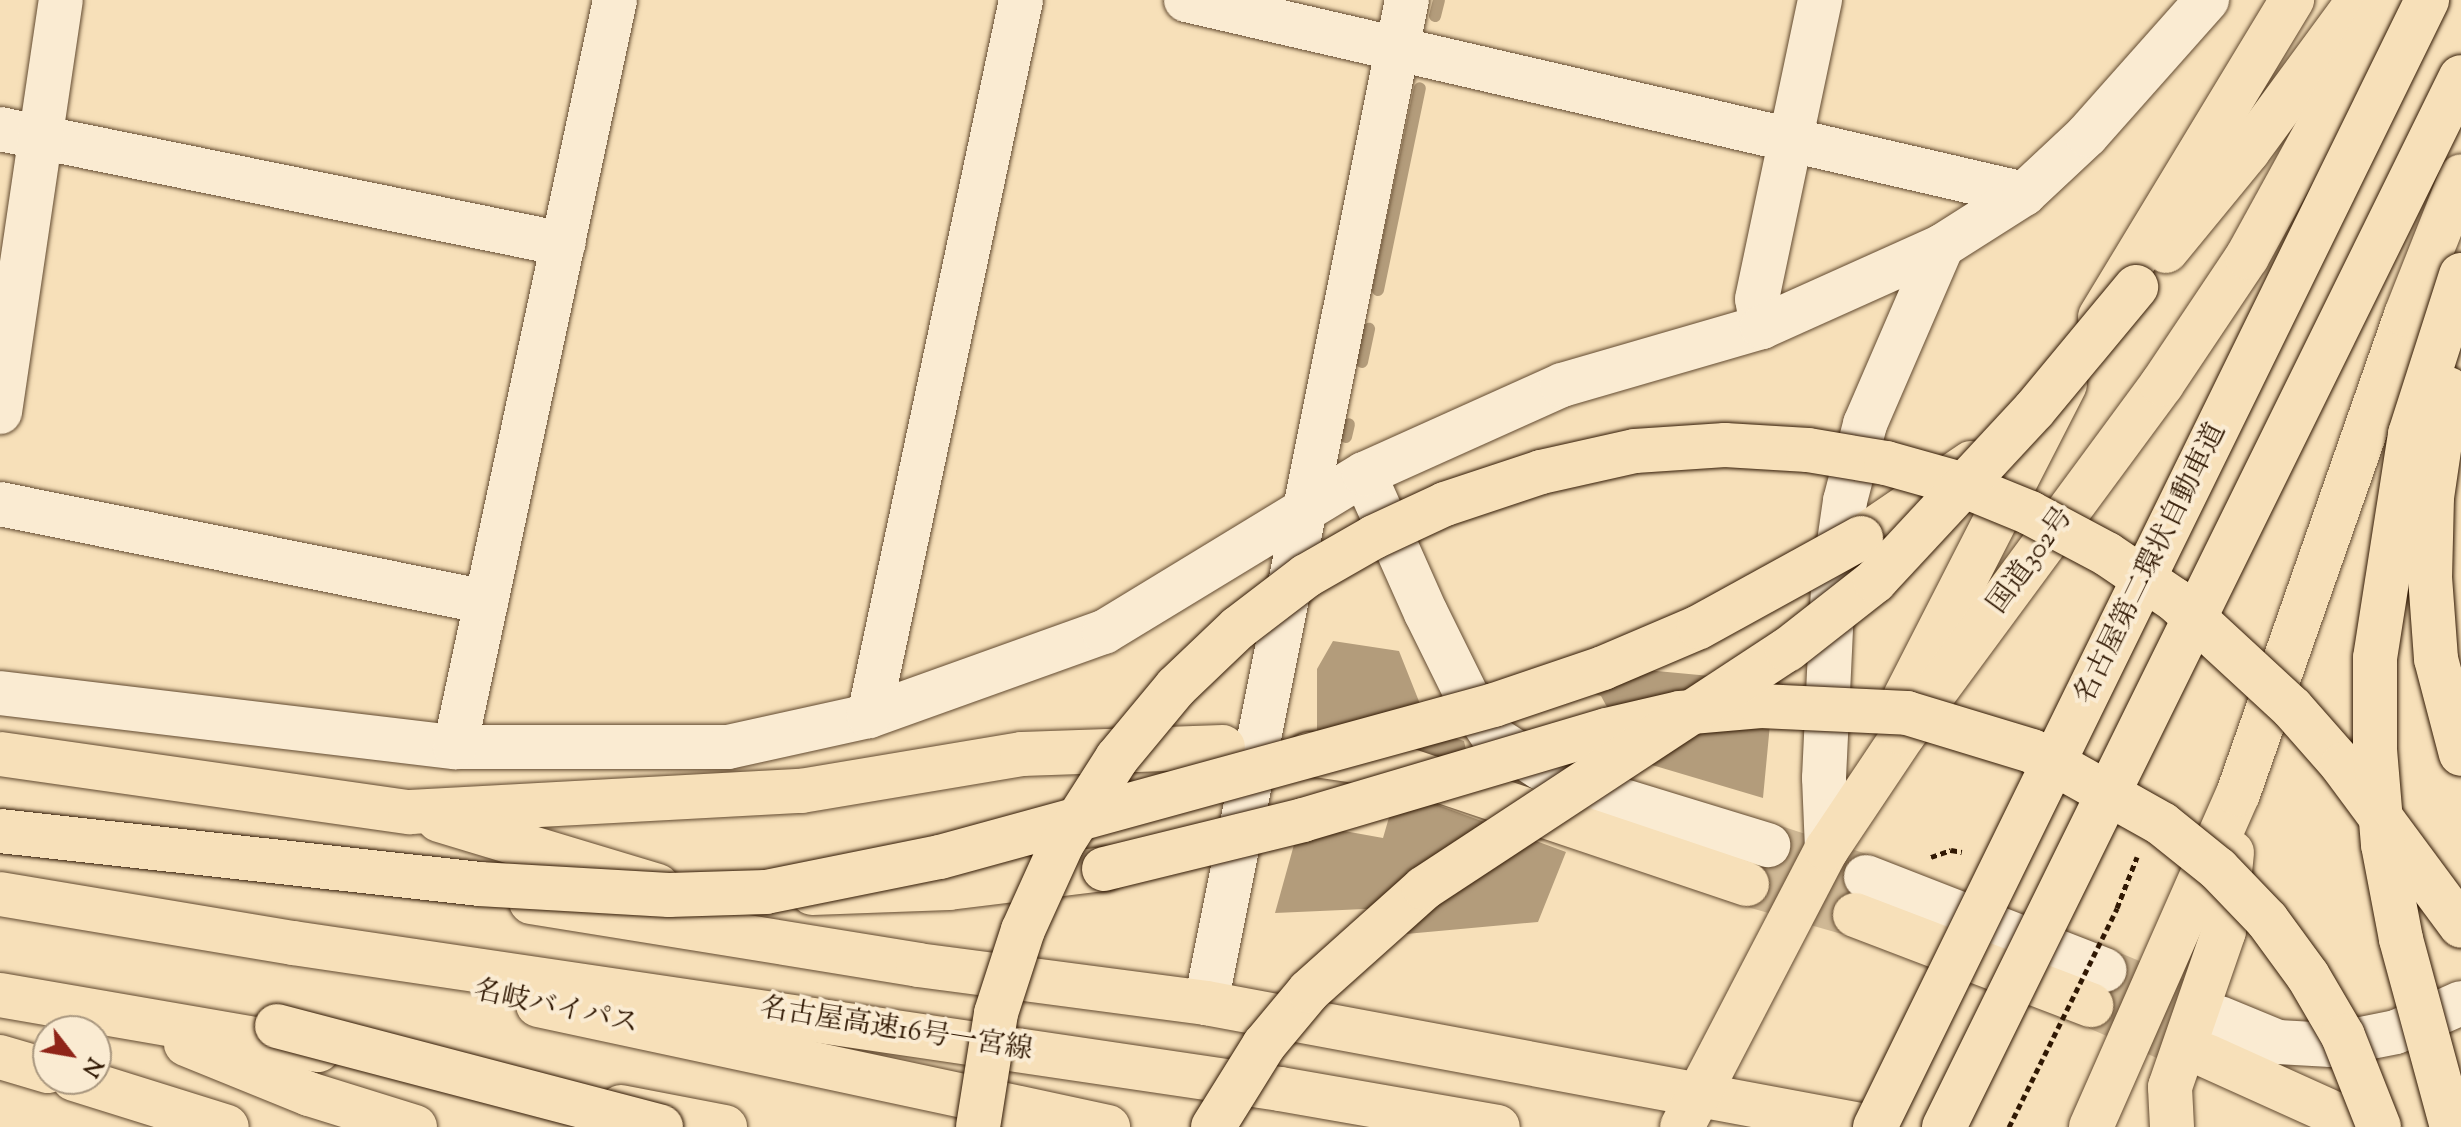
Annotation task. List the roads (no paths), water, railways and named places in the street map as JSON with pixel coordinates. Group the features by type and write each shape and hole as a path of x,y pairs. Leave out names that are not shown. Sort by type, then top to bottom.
{"highway":[{"path":"1827,849 2098,321 2292,0"},
{"path":"1213,1127 1264,1045 1309,991 1364,938 1424,888 1798,642 1905,552 2034,410 2248,151 2359,0"},
{"name":"国道302号","path":"1691,1110 1827,849 1904,734 2162,384 2238,269 2324,124 2388,0"},
{"name":"名古屋第二環状自動車道","path":"1873,1127 2427,0"},
{"path":"1944,1127 2461,77"},
{"path":"2091,1127 2238,794 2406,315 2461,176"},
{"path":"2452,1127 2401,939 2383,845 2375,749 2375,658 2410,434 2461,275"},
{"path":"2461,320 2432,497 2430,577 2436,659 2461,754"},
{"path":"766,892 940,857 1192,791 1371,742 1603,668 1699,627 1861,538 1979,458 2034,410"},
{"path":"978,1127 996,1013 1023,930 1062,844 1117,758 1176,687 1238,628 1306,576 1374,537 1445,504 1541,472 1635,451 1725,445 1808,450 1886,463 1957,483 2030,513 2107,554 2175,600 2292,708 2342,765 2461,926"},
{"path":"0,831 479,884 669,895 949,888 1104,869 1303,820 1607,730 1680,713 1761,706 1907,713 2032,751 2162,824 2218,869 2267,920 2308,976 2343,1036 2379,1127"},
{"path":"410,812 801,791 1022,754 1223,747"},
{"path":"1287,751 1402,768 1747,884"},
{"path":"0,754 410,812 918,965"},
{"path":"2172,1127 2170,1087 2224,931 2238,794"},
{"path":"0,812 179,848 342,868 918,965 1206,1003 1691,1110 1873,1127"},
{"name":"名古屋高速16号一宮線","path":"0,894 293,943 853,1023 1498,1127"},
{"path":"1860,896 2097,988"},
{"name":"名岐バイパス","path":"0,909 261,947 1108,1127"},
{"path":"0,968 277,1026 661,1127"},
{"path":"0,995 99,1008 725,1127"},
{"path":"99,1008 309,1094 415,1127"},
{"path":"2213,1037 2364,1127"},
{"path":"0,1057 32,1066"},
{"path":"112,1091 227,1127"}],"street":[{"path":"0,412 21,132 61,0"},
{"path":"455,747 615,0"},
{"path":"869,716 1021,0"},
{"path":"1186,0 1395,50 1790,136 2024,194"},
{"path":"1206,1003 1307,512 1407,0"},
{"path":"1762,327 1757,299 1820,0"},
{"path":"0,693 455,747 728,747 869,716 1104,632 1307,512 1364,474 1562,385 1762,327 1942,246 2024,194 2087,135 2207,0"},
{"path":"21,132 563,244"},
{"path":"1827,849 1824,778 1833,584 1845,501 1865,424 1942,246"},
{"path":"2406,315 2461,402"},
{"path":"1364,474 1432,626 1494,738 1541,768 1601,794 1768,845"},
{"path":"0,504 486,602"},
{"path":"2213,1037 2331,1045 2396,1032 2461,1003"}],"waterway":[{"path":"1435,16 1439,0"},
{"path":"1378,290 1420,88"},
{"path":"1362,362 1369,329"},
{"path":"1346,437 1349,424"}],"tunnel":[{"path":"1768,845 1866,877"},
{"path":"1747,884 1855,915"},
{"path":"2104,970 2220,1018"},
{"path":"2091,1005 2207,1056"}]}
